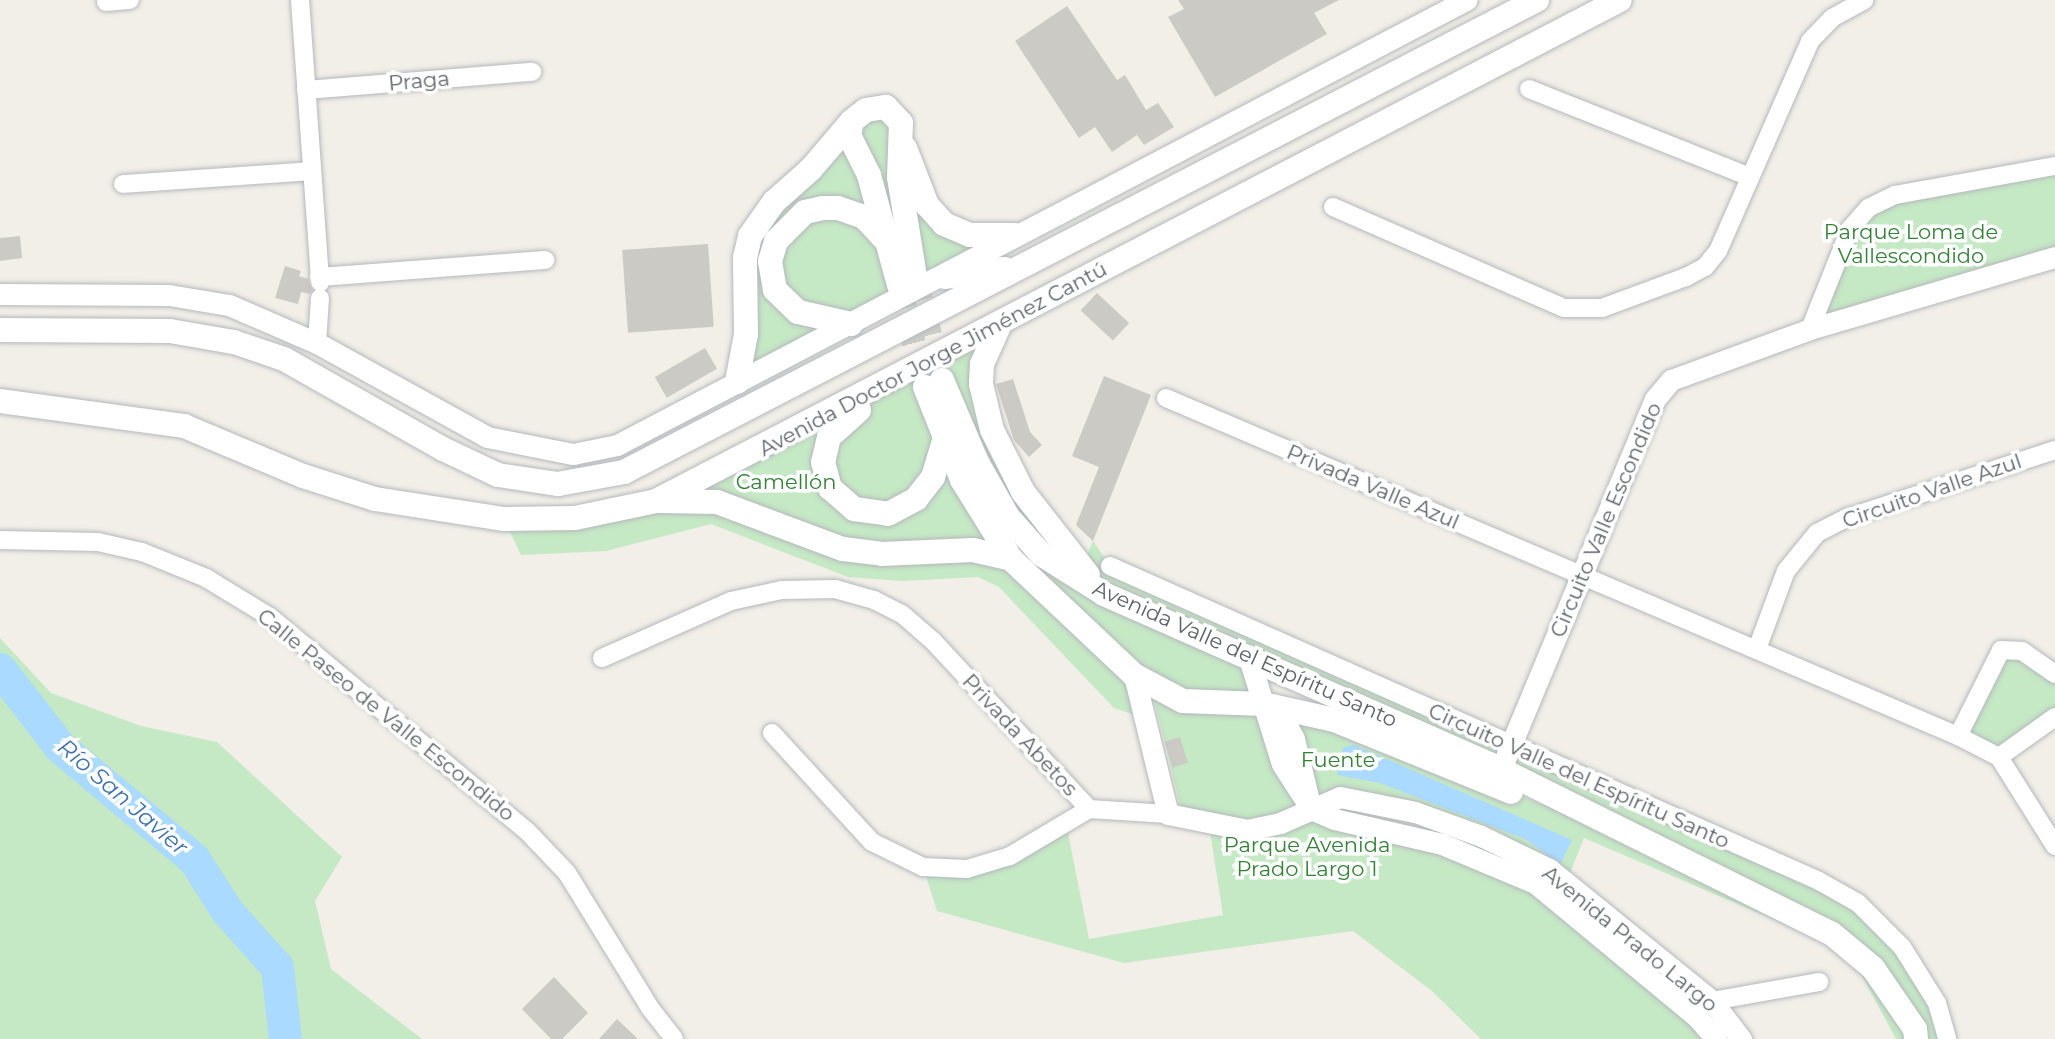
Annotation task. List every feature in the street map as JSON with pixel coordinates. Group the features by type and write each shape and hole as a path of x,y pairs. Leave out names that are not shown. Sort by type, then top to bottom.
{"main road":[{"name":"Avenida Doctor Jorge Jiménez Cantú","path":"0,330 170,331 234,342 284,359 443,449 498,475 558,484 624,472 1537,0"},
{"name":"Avenida Doctor Jorge Jiménez Cantú","path":"0,401 184,426 303,476 375,499 478,516 575,518 656,501 899,378 1620,0"},
{"path":"737,382 746,334 745,258 750,236 774,202 811,169 852,121 866,110 886,107 901,122 899,177 907,281 889,244 869,175 849,135 852,121"},
{"path":"902,140 927,205 944,224 970,235 1016,235"},
{"path":"851,324 798,312 775,290 770,261 776,241 805,212 838,208 864,218 889,244"},
{"path":"944,277 1022,267"},
{"path":"999,326 982,363 981,384 992,430 1023,492 1104,594"},
{"path":"899,378 841,423 829,437 823,462 830,488 853,509 888,514 916,499 933,477 944,440"},
{"name":"Avenida Valle del Espíritu Santo","path":"1594,820 1505,760 1104,594 1041,554 1008,517 934,383 944,440 983,519 1011,559 1142,680 1183,701 1263,704 1334,720 1539,803 1594,820 1831,933 1873,968 1915,1029 1916,1039"},
{"path":"656,501 717,502 843,549 881,554 973,550 1011,559"}],"street":[{"path":"106,2 130,0"},
{"path":"300,0 319,286 317,343"},
{"path":"0,294 169,295 229,305 317,343 487,437 573,454 617,444 944,277 1016,235 1466,0"},
{"path":"1333,207 1564,308 1583,311 1674,282 1704,267 1718,251 1811,41 1832,18 1864,0"},
{"name":"Praga","path":"306,90 532,72"},
{"path":"1529,89 1750,177"},
{"path":"1810,329 1850,229 1868,208 1895,195 2055,166"},
{"path":"123,184 312,170"},
{"name":"Circuito Valle Escondido","path":"1505,760 1655,399 1671,380 1810,329 2055,257"},
{"path":"319,286 545,260"},
{"name":"Privada Valle Azul","path":"1166,398 1581,577"},
{"name":"Circuito Valle Azul","path":"1756,649 1786,571 1817,533 1847,518 2055,450"},
{"name":"Calle Paseo de Valle Escondido","path":"0,540 98,542 142,552 206,578 270,617 527,831 568,873 650,1008 674,1039"},
{"name":"Circuito Valle del Espíritu Santo","path":"1110,566 1505,760 1819,881 1858,903 1902,947 1937,1003 1947,1039"},
{"path":"1581,577 1756,649 1958,736 1999,757 2055,846"},
{"name":"Privada Abetos","path":"602,658 731,601 782,590 835,589 874,600 902,614 933,641 1089,809 1010,856 967,869 923,867 872,842 772,733"},
{"path":"1958,736 2001,650 2022,651 2055,674"},
{"path":"1089,809 1175,815 1247,830 1311,809 1294,739 1284,720 1263,704 1248,655"},
{"path":"1142,680 1175,815"},
{"path":"1999,757 2055,717"},
{"name":"Avenida Prado Largo","path":"1311,809 1334,819 1442,844 1535,883 1674,984 1712,1001 1741,1039"},
{"path":"1712,1001 1819,982"},
{"name":"Avenida Prado Largo","path":"1674,984 1716,1039"}],"green space":[{"path":"886,107 944,224 1015,235 737,382 761,216"},
{"name":"Parque Loma de Vallescondido","path":"2055,166 2055,257 1810,329 1868,208"},
{"path":"999,326 985,408 1082,567 1093,541 1110,566 1819,881 1902,947 1947,1039 1896,1039 1862,976 1828,943 1584,838 1566,883 1549,869 1340,796 1312,808 1508,870 1716,1039 1481,1039 1432,991 1353,931 1124,963 937,911 923,867 967,869 1066,823 1089,939 1223,915 1209,825 1183,817 1151,686 1147,719 1114,708 999,587 978,577 902,581 848,577 711,524 606,551 521,555 504,519 656,501 899,378 925,387 942,380 955,349","holes":["1249,656 1590,818 1539,803 1334,720 1263,704"]},
{"path":"0,638 51,693 141,726 217,742 342,857 315,901 331,969 422,1039 0,1039"},
{"path":"1998,642 2055,682 2055,719 1999,755 1961,734"}],"water":[{"path":"1354,745 1572,840 1560,865 1527,840 1380,783 1337,775 1343,748"}],"building":[{"path":"1178,0 1339,0 1314,13 1327,34 1215,97 1168,17 1184,9"},
{"path":"1067,6 1117,80 1125,75 1146,110 1158,103 1174,127 1144,145 1137,135 1112,152 1095,127 1079,138 1015,41"},
{"path":"20,236 22,258 0,261 0,238"},
{"path":"708,244 714,327 628,333 622,250"},
{"path":"285,266 301,271 299,276 308,279 312,290 310,294 301,292 298,304 275,298"},
{"path":"1097,293 1129,323 1113,341 1081,311"},
{"path":"705,348 717,369 667,398 655,377"},
{"path":"1104,376 1151,395 1093,541 1076,525 1099,467 1072,456"},
{"path":"1013,379 1030,432 1042,445 1029,457 1014,440 996,384"},
{"path":"1180,737 1188,763 1173,767 1165,742"},
{"path":"554,977 588,1013 562,1039 551,1039 522,1009"},
{"path":"617,1019 638,1039 599,1039"}],"waterway":[{"name":"Río San Javier","path":"0,669 60,747 194,859 227,911 277,967 285,1039"}],"tunnel":[{"path":"915,277 941,376"},
{"path":"899,285 924,383"}],"park label":[{"name":"Camellón","path":"786,482"},
{"name":"Fuente","path":"1338,760"},
{"name":"Parque Avenida Prado Largo 1","path":"1307,857"}]}
